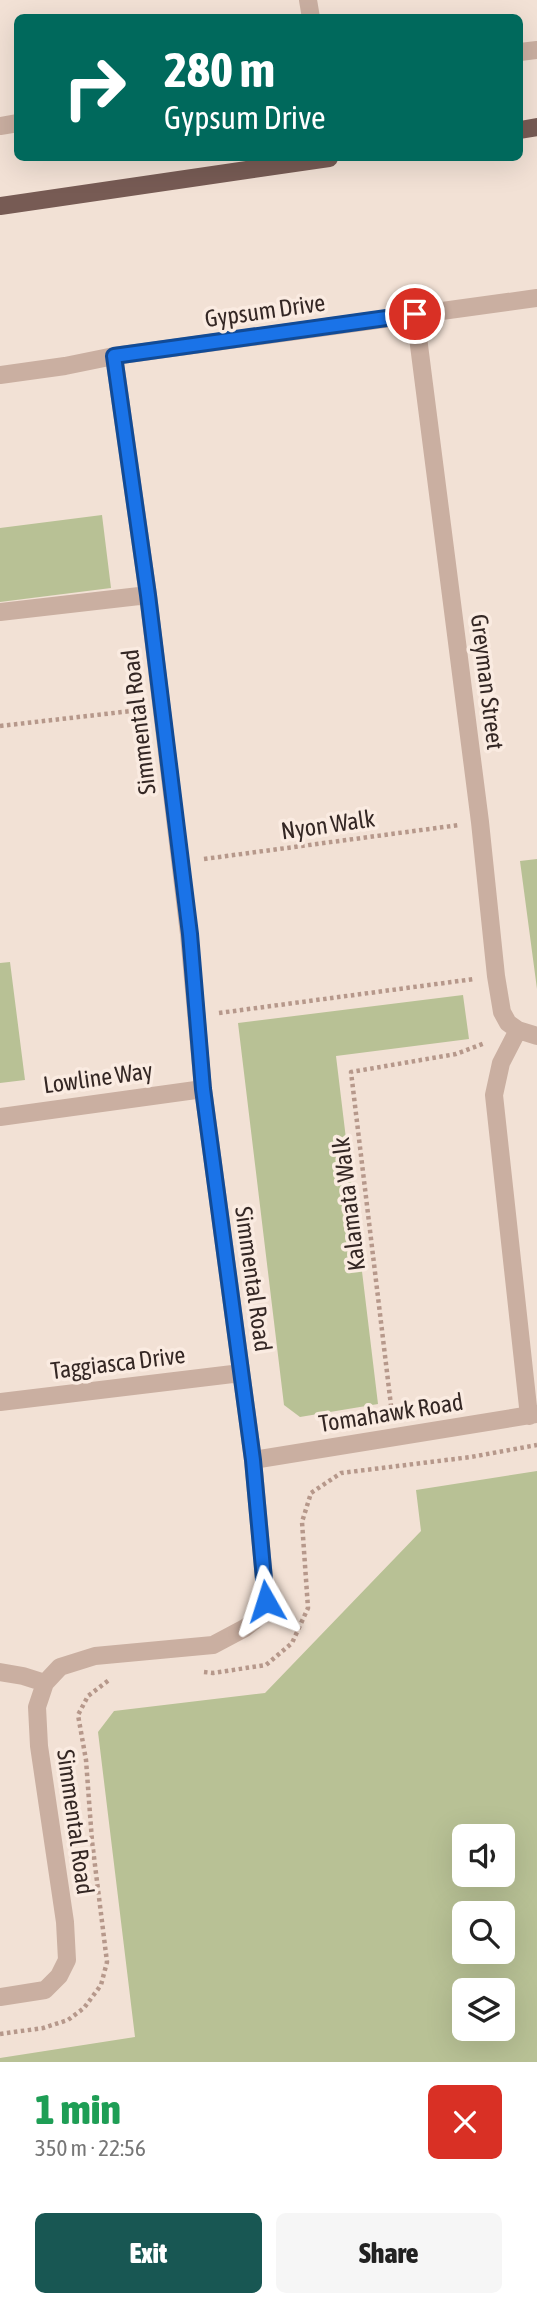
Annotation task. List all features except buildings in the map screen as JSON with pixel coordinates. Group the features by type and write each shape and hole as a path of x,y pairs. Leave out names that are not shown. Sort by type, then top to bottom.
{"main road":[{"path":"0,206 308,161"}],"street":[{"name":"Gypsum Drive","path":"0,375 114,356 537,298"},
{"name":"Greyman Street","path":"415,314 480,822 496,976 502,1012 508,1023 518,1030"},
{"name":"Simmental Road","path":"0,1997 45,1990 59,1976 67,1960 65,1922 39,1746 37,1707 45,1683 60,1667 95,1656 213,1645 232,1636 259,1616 266,1601 253,1460 203,1089 198,1016 162,707 114,356"},
{"path":"0,612 148,595"},
{"path":"533,1415 494,1095 501,1063 518,1030 537,1036"},
{"name":"Lowline Way","path":"0,1116 203,1089"},
{"name":"Taggiasca Drive","path":"0,1402 241,1373"},
{"name":"Tomahawk Road","path":"253,1460 533,1415"},
{"path":"0,1672 45,1683"}],"path":[{"path":"0,726 162,707"},
{"name":"Nyon Walk","path":"181,863 480,822"},
{"path":"198,1016 496,976"},
{"name":"Kalamata Walk","path":"394,1437 351,1072 456,1054"},
{"path":"201,1671 214,1673 266,1665 292,1643 308,1608 302,1521 311,1493 341,1474 471,1457 537,1445"},
{"path":"0,2034 43,2028 68,2020 84,2008 100,1985 107,1962 92,1841 86,1760 78,1715 88,1696 110,1679 119,1677"}],"green space":[{"path":"102,515 111,588 0,602 0,528"},
{"path":"537,859 537,989 520,861"},
{"path":"10,962 25,1080 0,1083 0,963"},
{"path":"463,995 469,1039 336,1056 378,1404 300,1417 284,1405 238,1023"},
{"path":"537,1471 537,2062 0,2062 0,2058 135,2037 98,1732 114,1711 265,1693 421,1531 416,1490"}],"route":[{"path":"266,1601 253,1460 203,1089 190,934 148,595 114,356 415,314"}]}
